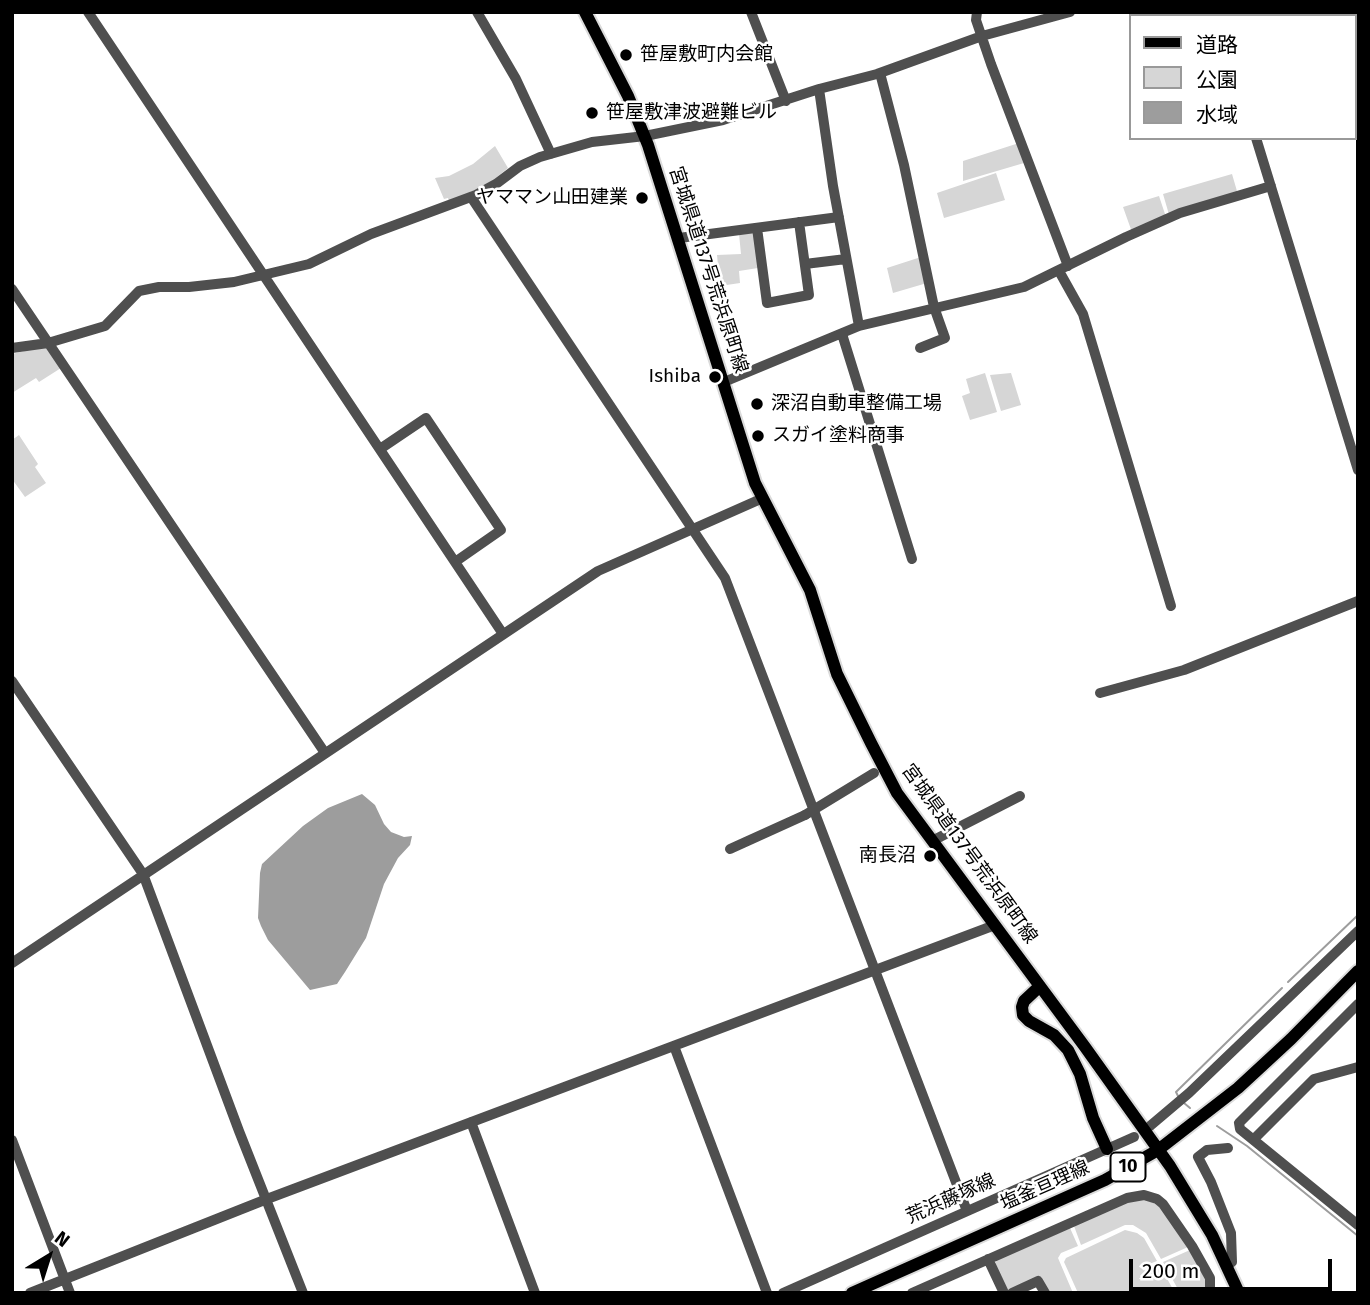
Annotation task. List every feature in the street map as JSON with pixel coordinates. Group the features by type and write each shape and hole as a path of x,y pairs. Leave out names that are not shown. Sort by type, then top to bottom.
{"main road":[{"name":"宮城県道137号荒浜原町線","path":"585,12 614,67 645,136 755,484 810,590 837,674 879,770 1158,1150 1205,1223 1239,1293"},
{"name":"塩釜亘理線","path":"852,1293 1105,1180 1158,1150 1238,1088 1358,971"},
{"path":"1040,986 1024,1001 1023,1015 1055,1035 1068,1050 1080,1074 1093,1118 1107,1149"}],"street":[{"path":"88,12 503,634"},
{"path":"477,12 516,79 551,154"},
{"path":"751,12 786,101"},
{"path":"977,12 976,20 1063,268 1083,314 1171,606"},
{"path":"12,348 48,343 105,326 139,292 159,287 234,282 309,264 371,234 471,197 496,184 520,166 551,154 592,142 645,136 723,120 819,89 884,72 982,36 1070,12"},
{"path":"884,72 934,307 945,338 920,348"},
{"path":"819,89 859,326"},
{"path":"1257,140 1358,470"},
{"path":"724,382 859,326 1018,289 1180,214 1270,186"},
{"path":"471,197 725,578 967,1211"},
{"path":"679,238 839,217"},
{"path":"757,228 767,303 809,295 799,222"},
{"path":"805,264 846,259"},
{"path":"12,289 325,753"},
{"path":"842,334 912,559"},
{"path":"380,449 426,418 501,530 455,562"},
{"path":"12,963 598,571 763,498"},
{"path":"1100,692 1184,670 1358,601"},
{"path":"12,681 143,874 303,1293"},
{"path":"730,849 805,815 879,770"},
{"path":"932,841 1020,796"},
{"path":"30,1293 267,1199 995,925"},
{"path":"1150,1126 1182,1100 1358,931"},
{"path":"1358,1004 1239,1124 1240,1129 1358,1224"},
{"path":"674,1046 767,1293"},
{"path":"1254,1139 1314,1079 1358,1067"},
{"path":"471,1122 535,1293"},
{"name":"荒浜藤塚線","path":"783,1293 1134,1137"},
{"path":"12,1140 70,1293"},
{"path":"1226,1265 1231,1262 1231,1233 1212,1182 1199,1157 1207,1150 1228,1148"},
{"path":"912,1293 1127,1198 1143,1195 1163,1204 1192,1246 1210,1278 1210,1293"},
{"path":"988,1259 1004,1293"},
{"path":"1012,1293 1038,1281 1045,1293"}],"green space":[{"path":"1019,143 1024,163 963,181 963,161"},
{"path":"495,146 508,168 487,185 449,201 448,198 444,199 435,178 449,176 473,164"},
{"path":"996,173 1005,200 944,218 937,193"},
{"path":"1232,174 1239,198 1170,218 1163,194"},
{"path":"1159,196 1167,220 1133,235 1123,207"},
{"path":"739,234 754,234 758,268 739,271 740,283 720,286 717,255 741,254"},
{"path":"921,257 927,283 893,293 887,268"},
{"path":"45,346 61,368 39,382 36,378 12,393 12,354"},
{"path":"985,373 997,412 970,420 962,396 970,393 966,379"},
{"path":"1011,373 1021,405 1001,411 990,375"},
{"path":"19,435 38,464 35,467 46,483 25,497 12,479 12,440"},
{"path":"1141,1199 1160,1207 1188,1247 1161,1259 1146,1233 1133,1225 1125,1225 1081,1245 1074,1226 1127,1202"},
{"path":"1070,1228 1078,1246 1061,1253 1058,1258 1073,1293 1047,1293 1040,1277 1010,1290 1006,1289 995,1264 997,1260"},
{"path":"1125,1230 1144,1238 1157,1261 1144,1266 1145,1270 1159,1264 1175,1293 1078,1293 1064,1262 1066,1258"},
{"path":"1190,1250 1205,1273 1207,1293 1180,1293 1163,1262"}],"water":[{"path":"362,794 375,805 391,832 404,837 412,836 410,845 398,858 384,884 366,938 337,984 310,990 268,940 261,926 258,918 262,864 303,826 328,808"}],"waterway":[{"path":"1356,79 1358,85"},
{"path":"1288,982 1358,915"},
{"path":"1178,1096 1176,1092 1282,988"},
{"path":"1184,1103 1190,1108"},
{"path":"1217,1126 1247,1146 1358,1236"}],"place":[{"name":"笹屋敷町内会館","path":"626,55"},
{"name":"笹屋敷津波避難ビル","path":"592,113"},
{"name":"ヤママン山田建業","path":"642,198"},
{"name":"Ishiba","path":"715,377"},
{"name":"深沼自動車整備工場","path":"757,404"},
{"name":"スガイ塗料商事","path":"758,436"},
{"name":"南長沼","path":"930,856"}]}
